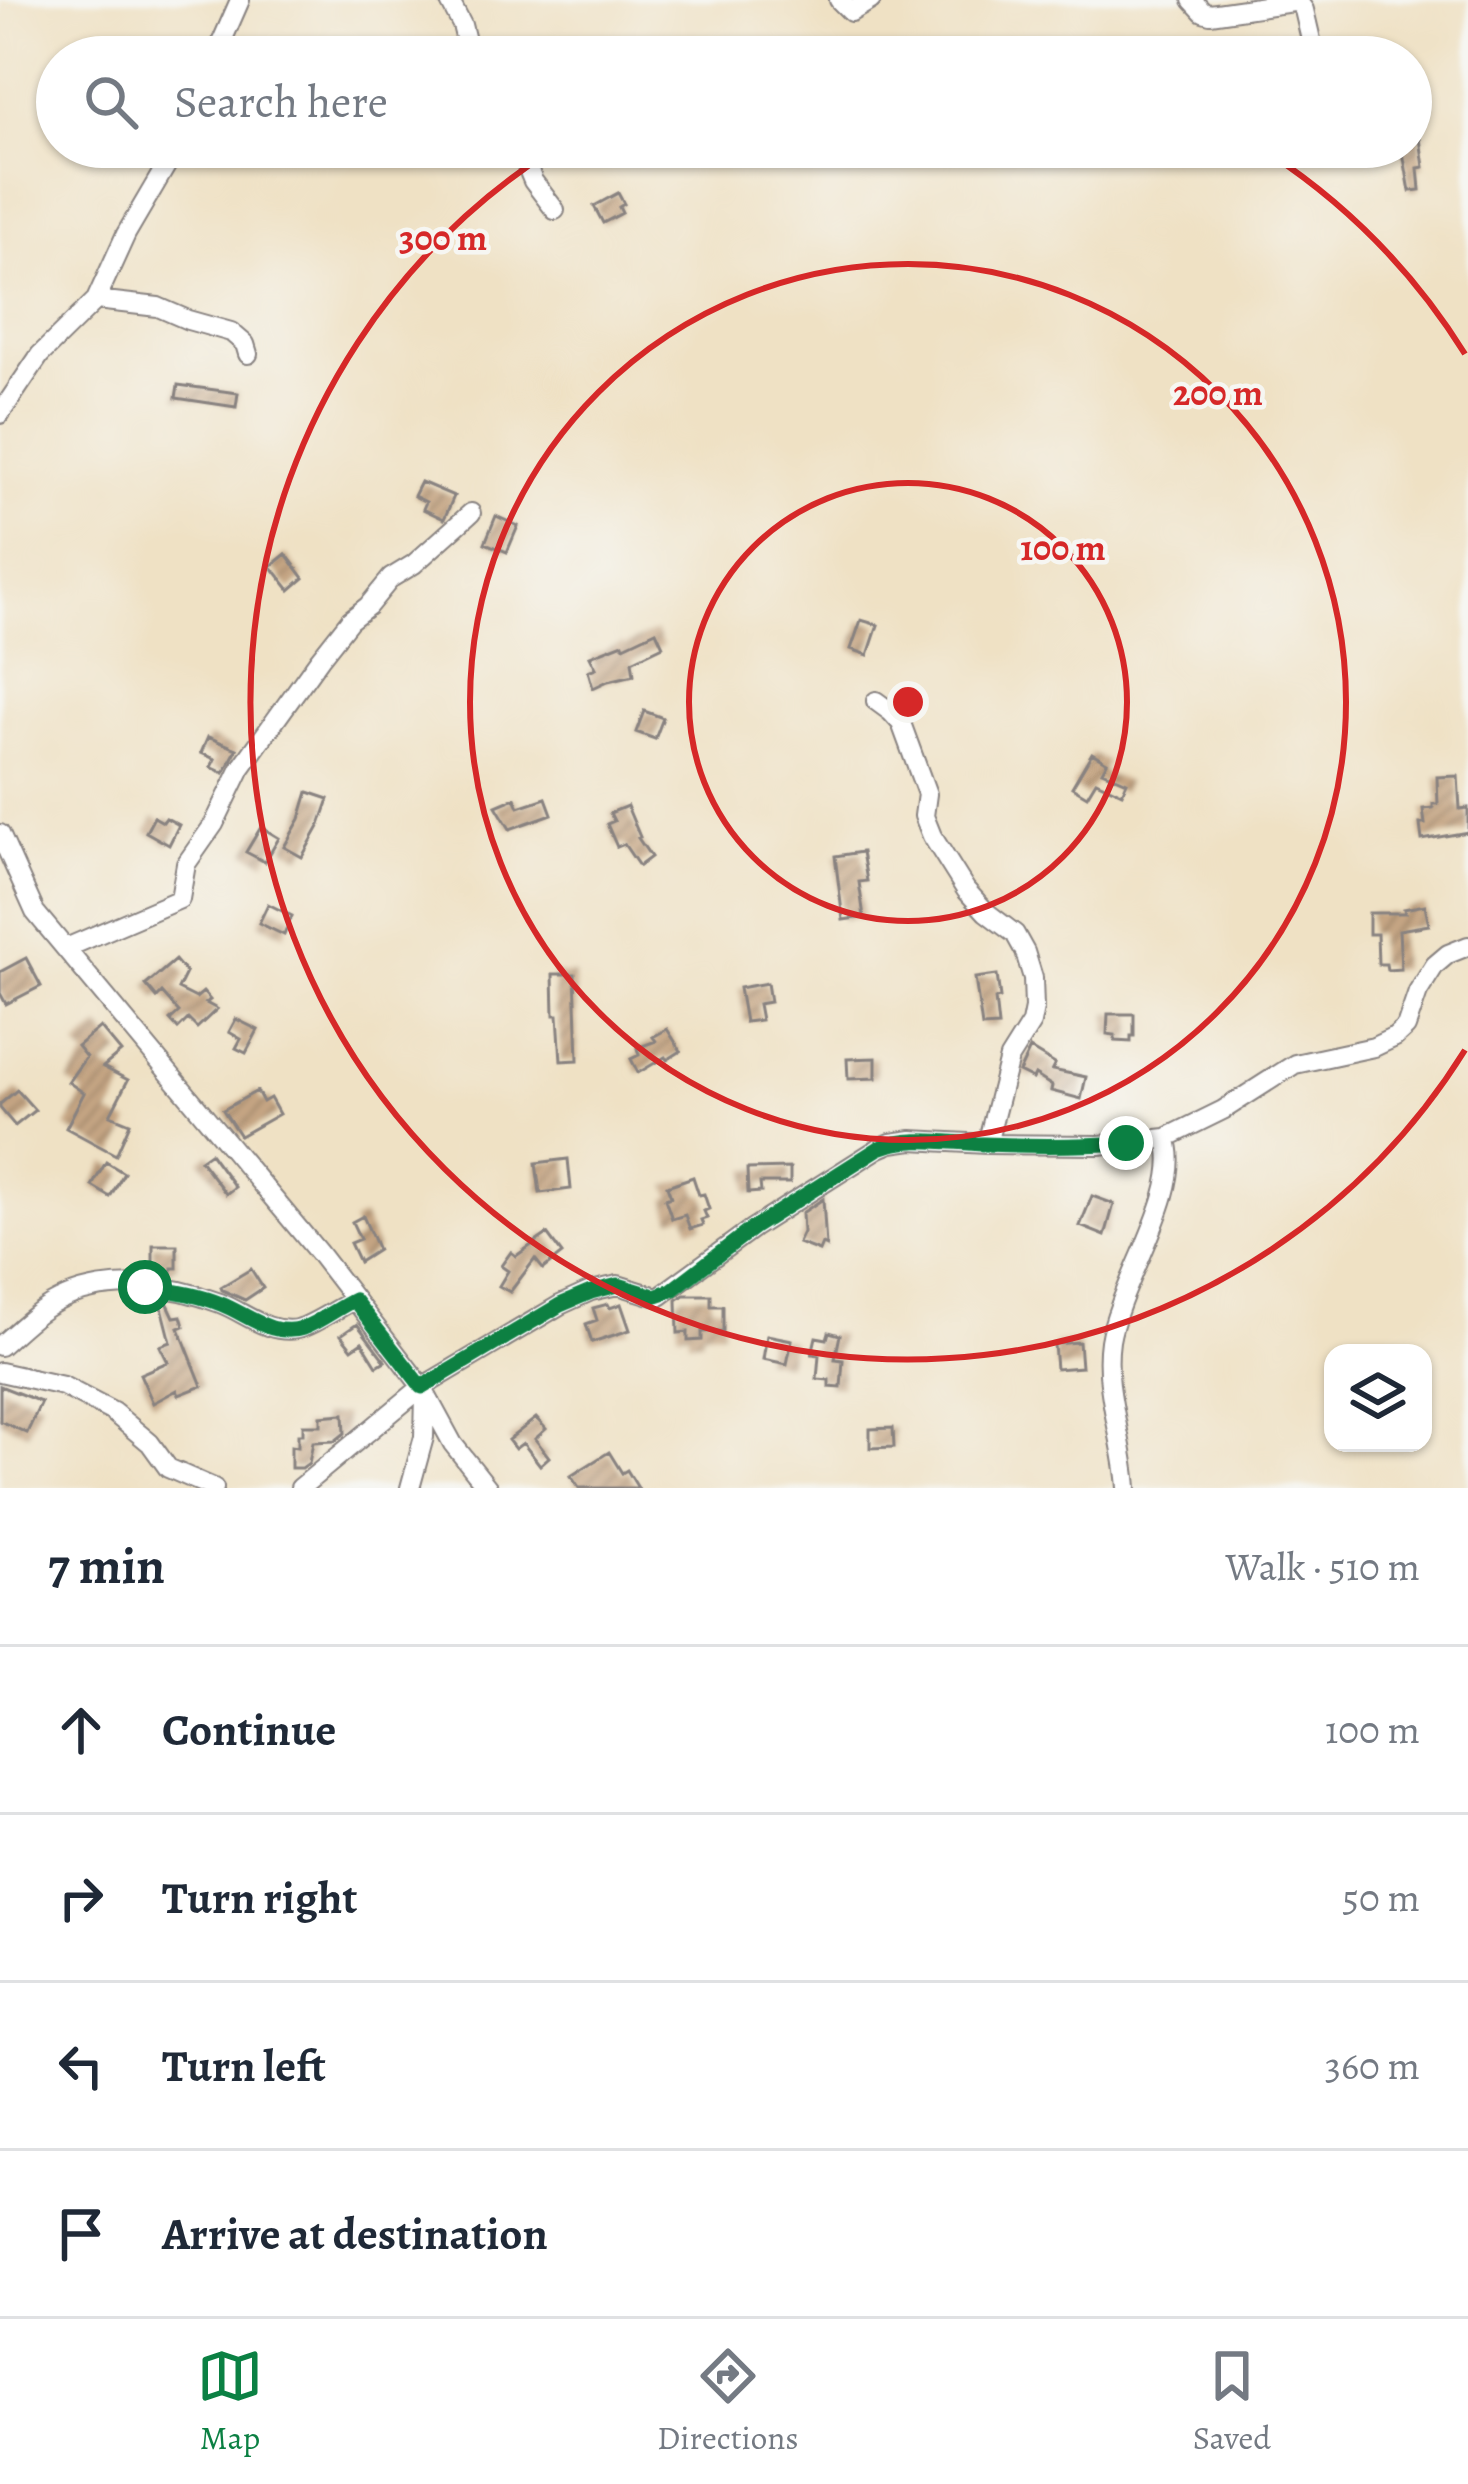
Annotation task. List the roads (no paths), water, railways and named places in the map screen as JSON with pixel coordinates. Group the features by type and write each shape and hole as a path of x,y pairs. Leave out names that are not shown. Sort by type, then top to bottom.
{"street":[{"path":"224,36 240,0"},
{"path":"449,0 463,36"},
{"path":"839,0 851,12 871,0"},
{"path":"1192,0 1210,14 1299,3 1310,36"},
{"path":"0,414 40,356 96,300 126,234 165,168"},
{"path":"528,168 555,210"},
{"path":"96,300 158,307 231,332 245,344 248,354"},
{"path":"66,948 180,899 186,864 214,824 241,768 332,641 391,578 414,564 471,513"},
{"path":"876,701 901,723 927,794 926,823 941,851 966,890 1016,934 1033,978 1031,1023 1009,1058 987,1144"},
{"path":"0,834 35,913 318,1252 423,1389 453,1444 488,1488"},
{"path":"300,1488 423,1389 560,1305 618,1285 654,1296 672,1290 753,1228 879,1148 912,1140 1099,1145 1166,1138 1223,1110 1295,1064 1374,1047 1395,1037 1406,1027 1418,992 1435,964 1468,946"},
{"path":"1127,1488 1112,1394 1111,1337 1163,1202 1171,1150 1166,1138"},
{"path":"0,1346 60,1300 122,1285 176,1291 218,1303 260,1325 283,1329 307,1326 354,1300"},
{"path":"0,1372 63,1386 113,1412 151,1443 168,1468 214,1488"},
{"path":"410,1488 424,1436 423,1389"}]}
